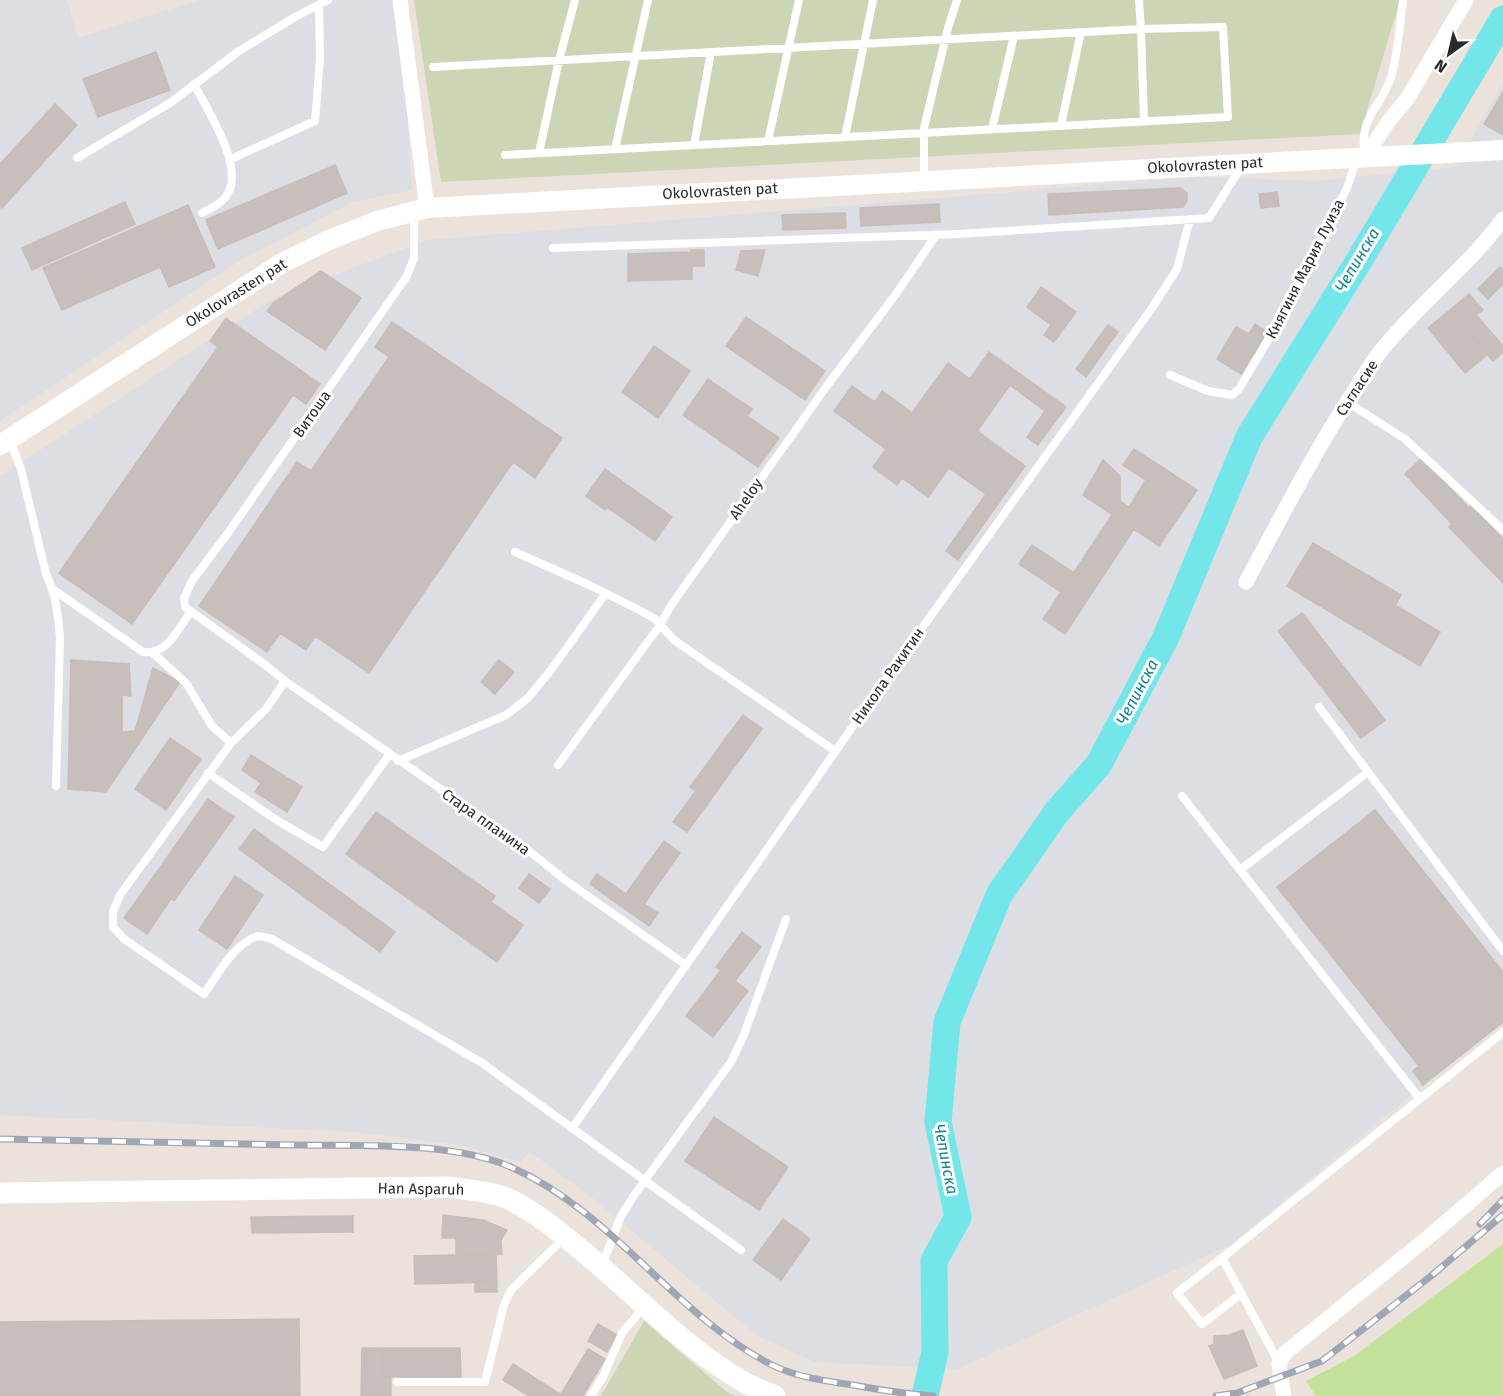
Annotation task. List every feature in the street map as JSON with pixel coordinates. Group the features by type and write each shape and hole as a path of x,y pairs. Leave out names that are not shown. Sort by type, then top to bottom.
{"main road":[{"name":"Han Asparuh","path":"0,1193 447,1187 485,1192 512,1200 538,1216 601,1266 709,1360 744,1382 775,1396"}],"street":[{"path":"400,0 421,210"},
{"path":"1369,156 1388,122 1407,99 1466,0"},
{"name":"Okolovrasten pat","path":"5,442 282,263 377,220 421,210 924,180 1503,150"},
{"name":"Съгласие","path":"1246,582 1308,469 1378,354 1411,315 1487,240 1503,219"},
{"path":"1284,1396 1279,1364 1285,1353 1431,1235 1503,1173"}],"lane":[{"path":"77,158 170,103 239,51 328,0"},
{"path":"539,153 559,60 575,0"},
{"path":"615,149 648,0"},
{"path":"768,141 799,0"},
{"path":"845,137 873,0"},
{"path":"924,180 924,133 945,39 957,0"},
{"path":"1140,0 1144,121"},
{"name":"Княгиня Мария Луиза","path":"1170,375 1208,391 1233,395 1246,380 1288,306 1347,188 1369,156 1362,141 1366,125 1392,75 1402,0"},
{"path":"231,159 315,121 320,59 319,4"},
{"path":"433,67 1081,32 1223,27 1228,117 505,155"},
{"path":"1061,125 1081,32"},
{"path":"992,129 1014,36"},
{"path":"694,145 711,52"},
{"path":"194,84 231,159 233,181 228,194 216,206 202,213"},
{"path":"553,248 936,235 1209,218 1244,163"},
{"name":"Витоша","path":"153,653 164,648 188,609 184,597 192,581 407,276 414,258 421,210"},
{"name":"Никола Ракитин","path":"573,1127 835,751 1152,308 1177,269 1190,219"},
{"name":"Aheloy","path":"558,765 936,235"},
{"path":"1347,402 1405,439 1503,530"},
{"path":"5,442 21,469 46,574 54,590 60,637 56,786"},
{"path":"514,552 641,611 660,625 674,640 835,751"},
{"path":"54,590 133,646 143,652 153,653 186,683 212,726 231,743"},
{"path":"398,761 506,715 528,698 606,593"},
{"name":"Стара планина","path":"188,609 264,663 285,681 523,846 565,879 686,965"},
{"path":"285,681 266,709 231,743 120,895 113,912 113,927 124,939 204,994 239,947 249,939 260,936 272,939 482,1063 741,1250"},
{"path":"1319,707 1503,951"},
{"path":"208,773 278,821 323,847 389,755"},
{"path":"1240,870 1368,772"},
{"path":"1182,796 1420,1099"},
{"path":"601,1266 621,1216 731,1062 743,1037 786,919"},
{"path":"1241,1294 1202,1324 1177,1293 1503,1032"},
{"path":"397,1382 485,1382 504,1305 511,1290 566,1237"},
{"path":"1222,1258 1279,1364"},
{"path":"591,1396 603,1377 622,1333 645,1306"}],"shaded area":[{"path":"0,0 67,0 78,38 199,0 394,0 403,47 412,190 353,202 244,258 0,421"},
{"path":"1503,82 1503,1024 1402,1102 1232,1244 958,1369 815,1362 757,1336 595,1200 530,1152 519,1162 460,1145 356,1132 0,1115 0,476 277,296 428,240 1193,177 1315,181 1456,167"}],"green space":[{"path":"414,0 1400,0 1360,134 441,182"},
{"path":"1503,1244 1503,1396 1316,1396 1306,1381 1354,1356"},
{"path":"644,1321 728,1393 735,1396 601,1396"}],"building":[{"path":"156,52 170,90 98,117 83,79"},
{"path":"1503,92 1503,135 1484,124"},
{"path":"55,104 77,125 2,208 0,206 0,164"},
{"path":"335,165 347,193 218,249 206,220"},
{"path":"1180,188 1187,193 1187,201 1183,207 1049,215 1048,194"},
{"path":"1277,192 1279,206 1261,208 1259,194"},
{"path":"125,202 135,224 32,270 22,248"},
{"path":"939,204 940,222 861,226 860,208"},
{"path":"188,205 215,267 169,287 160,267 62,310 43,268"},
{"path":"845,213 846,228 783,230 782,215"},
{"path":"691,250 704,250 704,266 692,266 692,279 628,281 628,254 691,252"},
{"path":"765,250 758,276 736,270 741,251"},
{"path":"1500,267 1503,271 1503,284 1488,299 1478,289"},
{"path":"321,271 361,298 325,350 267,311 273,303"},
{"path":"1041,287 1076,312 1054,342 1044,335 1051,325 1027,307"},
{"path":"1469,294 1483,310 1476,315 1503,346 1503,352 1493,361 1450,310"},
{"path":"1450,310 1488,354 1465,373 1428,328"},
{"path":"746,317 825,371 805,400 726,346"},
{"path":"226,318 320,384 306,404 293,395 132,624 59,573 218,347 210,341"},
{"path":"392,322 562,438 535,478 513,462 369,673 315,636 306,650 280,633 267,652 199,606 297,462 311,471 389,357 375,347"},
{"path":"1255,324 1267,332 1241,374 1217,359 1236,327 1249,334"},
{"path":"1108,325 1118,332 1086,377 1076,369"},
{"path":"654,346 690,371 658,418 622,392"},
{"path":"989,352 1066,407 1038,445 1027,437 1045,411 1010,385 977,431 1025,466 958,560 946,551 986,494 949,468 928,497 902,478 897,485 873,467 948,363 970,379"},
{"path":"708,379 752,409 747,416 779,438 758,467 683,415"},
{"path":"852,386 875,402 882,391 912,413 886,449 834,411"},
{"path":"1134,449 1197,490 1159,546 1083,495 1103,460 1120,476 1120,501 1129,507 1146,480 1123,465"},
{"path":"1422,458 1469,508 1452,524 1405,474"},
{"path":"605,469 672,517 655,541 607,507 605,510 586,496"},
{"path":"1471,506 1503,539 1503,583 1449,527"},
{"path":"1112,515 1134,529 1065,634 1043,619"},
{"path":"1313,543 1401,595 1395,605 1440,632 1420,666 1287,586"},
{"path":"1032,545 1074,573 1061,592 1019,564"},
{"path":"1302,613 1385,720 1361,738 1278,631"},
{"path":"71,660 129,664 131,696 122,695 122,732 135,731 153,668 180,682 106,792 68,789"},
{"path":"499,660 514,672 495,694 481,682"},
{"path":"743,715 762,729 687,832 673,822 696,791 690,787"},
{"path":"170,738 201,759 166,810 135,789"},
{"path":"251,755 302,787 287,812 255,792 261,783 242,770"},
{"path":"208,799 234,817 174,901 149,883"},
{"path":"1375,810 1503,972 1503,1022 1423,1085 1413,1071 1419,1066 1277,887"},
{"path":"376,812 495,896 491,902 523,925 497,962 346,854"},
{"path":"254,829 395,932 380,952 239,849"},
{"path":"664,841 680,853 644,904 658,913 649,926 590,884 597,874 626,894"},
{"path":"529,874 550,889 539,903 519,888"},
{"path":"235,876 263,895 227,949 199,930"},
{"path":"149,883 171,899 147,934 124,918"},
{"path":"742,932 761,947 735,981 716,967"},
{"path":"721,970 748,991 713,1037 686,1016"},
{"path":"714,1117 788,1167 759,1210 685,1161"},
{"path":"443,1215 483,1220 507,1230 501,1240 502,1254 456,1255 456,1238 442,1238"},
{"path":"353,1216 353,1232 252,1233 251,1217"},
{"path":"783,1219 810,1239 781,1280 753,1260"},
{"path":"496,1254 497,1282 415,1284 414,1256"},
{"path":"475,1282 497,1282 497,1292 475,1292"},
{"path":"299,1319 300,1396 0,1396 0,1322"},
{"path":"598,1324 617,1335 607,1352 588,1341"},
{"path":"1243,1330 1257,1366 1224,1379 1209,1346 1214,1344 1214,1336 1230,1335"},
{"path":"362,1348 382,1348 383,1377 391,1377 391,1396 361,1396"},
{"path":"382,1348 460,1348 461,1377 383,1377"},
{"path":"588,1349 605,1359 583,1396 560,1396"},
{"path":"513,1364 560,1394 559,1396 529,1396 503,1380"}],"waterway":[{"name":"Чепинска","path":"925,1396 935,1352 934,1261 958,1217 938,1122 947,1022 999,895 1056,813 1099,764 1166,637 1249,437 1360,259 1503,19"}],"railway":[{"path":"0,1139 405,1147 463,1153 489,1159 513,1168 549,1187 582,1211 703,1319 735,1343 770,1364 821,1380 933,1396"},
{"path":"1480,1224 1503,1200"},
{"path":"1216,1396 1237,1393 1322,1361 1431,1276 1503,1215"}]}
